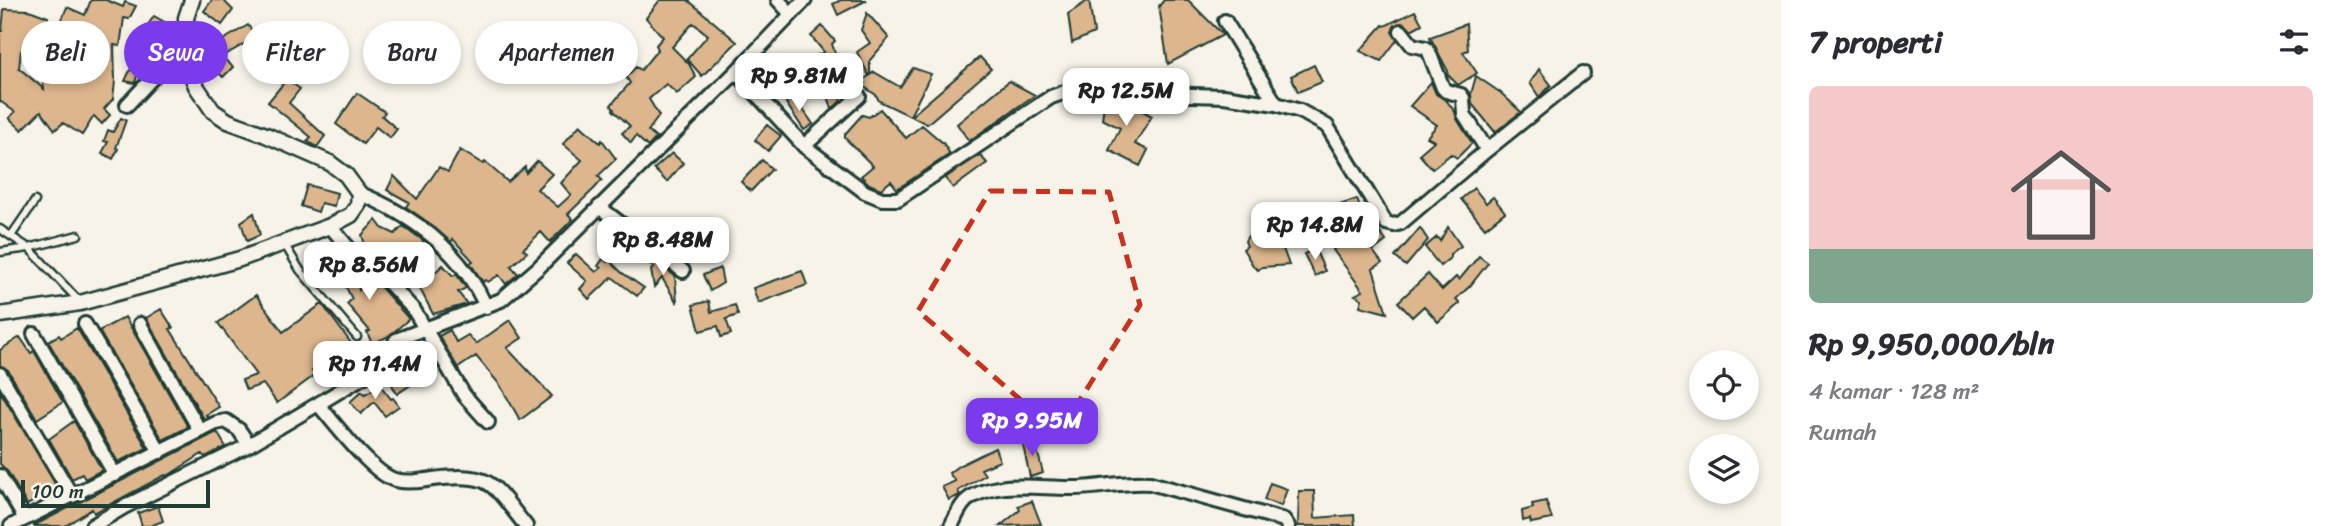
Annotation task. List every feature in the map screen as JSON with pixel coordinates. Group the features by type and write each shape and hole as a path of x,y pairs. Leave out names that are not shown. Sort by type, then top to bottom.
{"street":[{"path":"186,21 192,0"},
{"path":"778,0 791,14"},
{"path":"92,526 249,446 386,363 396,340 501,300 538,268 805,0"},
{"path":"1225,21 1276,104"},
{"path":"1401,32 1412,45 1421,46 1429,52 1443,88 1461,95 1464,114 1487,150"},
{"path":"736,72 804,146 865,192 882,200 898,199 1051,97 1082,86 1161,94 1224,96 1276,104 1300,111 1327,126 1386,223 1390,224 1401,223 1583,74"},
{"path":"127,105 147,84"},
{"path":"195,84 213,111 228,121 330,163 346,175 359,193 388,205 422,228 453,255 478,289 486,307"},
{"path":"804,146 859,96"},
{"path":"1,313 80,303 240,259 330,226 351,215 358,205 359,193"},
{"path":"598,207 683,271"},
{"path":"330,226 371,279"},
{"path":"352,252 377,271 414,310 464,395 488,422"},
{"path":"85,324 160,452"},
{"path":"139,324 200,432"},
{"path":"34,334 115,475"},
{"path":"0,374 72,496"},
{"path":"318,404 379,472 393,480 412,482 458,476 479,478 495,487 526,526"},
{"path":"11,526 226,421 239,430 249,446"},
{"path":"0,476 25,519"},
{"path":"951,526 968,498 990,490 1030,485 1071,488 1135,482 1150,483 1284,520 1288,526"}],"lane":[{"path":"11,236 34,201"},
{"path":"0,229 29,248 80,303"},
{"path":"0,252 29,248 78,235"},
{"path":"284,243 300,270 357,337"}],"highlighted area":[{"path":"990,191 1109,192 1140,305 1059,433 918,311"}],"building":[{"path":"91,0 106,0 123,7 125,2 136,6 129,19 124,18 120,46 114,45 113,99 104,109 110,115 102,124 94,116 82,135 63,123 55,130 41,111 22,130 9,118 15,112 0,101 0,31 4,9 29,10 48,17 48,21 21,21 21,84 38,84 44,89 43,84 110,84 110,21 61,21 67,7 85,15"},
{"path":"212,0 223,0 233,10 225,21 217,21 204,11"},
{"path":"660,0 688,0 737,42 702,76 687,59 708,35 693,23 672,47 689,64 696,77 677,94 666,84 649,99 659,116 648,131 656,138 648,147 636,136 631,143 622,133 630,126 611,105 629,84 638,84 638,68 641,70 658,49 656,45 663,37 646,18"},
{"path":"841,0 867,0 838,15 833,4"},
{"path":"1089,0 1094,33 1072,43 1068,14"},
{"path":"1164,0 1188,0 1223,35 1168,64 1159,6"},
{"path":"1415,11 1422,24 1411,30 1404,23 1395,25 1392,32 1397,40 1381,61 1360,51 1383,25"},
{"path":"867,13 889,38 870,60 870,75 874,72 900,87 913,68 931,74 910,116 879,101 876,95 863,86 865,84 862,80 869,76 857,52 870,43 861,30"},
{"path":"1466,24 1468,50 1463,52 1477,73 1458,85 1447,74 1448,71 1430,37"},
{"path":"822,26 835,41 832,44 841,71 836,65 826,76 841,101 832,109 822,76 810,82 801,64 824,52 811,36"},
{"path":"242,29 242,45 228,53 228,37"},
{"path":"980,57 991,69 927,124 911,116"},
{"path":"771,59 786,87 780,93 771,81 768,84 758,70"},
{"path":"1314,65 1322,82 1298,92 1291,76"},
{"path":"1539,69 1551,85 1539,97 1530,83"},
{"path":"1476,76 1501,93 1521,112 1495,132 1472,104 1471,94"},
{"path":"1009,81 1035,95 969,141 957,124"},
{"path":"1431,82 1436,94 1446,100 1455,112 1472,143 1457,158 1451,154 1432,169 1419,154 1434,141 1427,137 1437,125 1410,106"},
{"path":"283,84 294,84 300,89 289,103 325,136 317,147 307,141 311,137 268,102"},
{"path":"357,93 385,112 382,116 397,129 390,138 376,127 363,144 336,124"},
{"path":"793,95 813,124 804,130 786,103"},
{"path":"1105,97 1119,98 1152,116 1135,144 1148,150 1140,166 1109,150 1120,128 1102,119"},
{"path":"880,109 906,138 922,125 943,143 950,154 897,189 891,181 881,189 869,184 861,176 873,166 845,138 845,134 862,115 869,117"},
{"path":"121,118 126,120 113,159 102,153 108,142 104,141 108,130 113,132"},
{"path":"580,125 600,143 602,140 616,159 598,176 602,180 568,214 573,219 550,242 541,232 523,249 527,252 511,266 518,274 506,284 499,275 483,282 470,263 473,261 453,239 451,242 406,207 409,202 387,190 394,176 417,199 439,167 448,172 460,150 483,164 485,162 508,182 525,167 526,173 537,161 552,174 537,189 558,207 571,195 561,183 582,160 563,144"},
{"path":"767,125 781,136 768,151 755,140"},
{"path":"672,153 683,163 667,182 654,169"},
{"path":"980,155 987,163 953,188 945,178"},
{"path":"762,160 772,169 751,191 741,182"},
{"path":"307,185 337,193 334,206 321,203 318,212 301,206"},
{"path":"1474,188 1486,203 1493,197 1505,212 1485,228 1461,199"},
{"path":"1357,199 1361,211 1339,218 1331,208"},
{"path":"254,213 260,235 247,241 241,222"},
{"path":"376,220 382,228 395,234 403,226 424,241 421,245 429,261 431,276 443,265 453,276 456,274 466,288 458,292 467,304 433,314 418,285 416,287 400,264 392,271 378,250 365,245 362,235"},
{"path":"1371,220 1386,241 1373,251 1382,263 1373,269 1387,313 1360,306 1362,299 1355,295 1363,291 1333,250"},
{"path":"1273,222 1289,265 1262,267 1258,270 1243,249 1247,246 1245,241 1248,236"},
{"path":"688,223 697,238 685,261 665,246 673,237 677,240"},
{"path":"1448,227 1461,246 1440,266 1425,247 1437,237 1440,241"},
{"path":"1420,228 1428,240 1406,266 1395,257"},
{"path":"1315,249 1325,271 1315,276 1304,254"},
{"path":"339,250 357,274 359,290 365,285 372,288 378,284 409,319 389,336 372,344 367,332 370,331 347,304 352,299 337,269 331,274 326,261"},
{"path":"576,254 596,272 601,268 598,266 603,259 607,262 609,260 644,288 637,296 612,277 589,299 580,289 587,281 567,263"},
{"path":"1479,256 1488,263 1456,299 1460,303 1438,322 1424,306 1412,317 1398,302 1428,274 1442,290 1456,277 1459,280"},
{"path":"650,257 675,276 677,303 662,278 654,287 651,270 654,267 646,261"},
{"path":"720,268 723,283 710,291 703,275"},
{"path":"802,271 807,285 758,303 753,288"},
{"path":"256,295 283,332 322,304 351,343 312,371 315,375 277,403 263,384 246,390 242,380 256,375 218,323"},
{"path":"709,301 711,312 735,305 738,315 726,319 731,334 721,337 718,326 700,331 693,305"},
{"path":"161,309 173,328 170,329 219,407 204,419 146,318"},
{"path":"125,317 188,427 163,440 99,331"},
{"path":"510,320 522,338 507,348 552,396 520,420 500,385 476,356 458,368 439,336 450,330 456,342 468,335 476,344"},
{"path":"77,328 147,448 118,462 48,341 59,335 61,338"},
{"path":"20,337 31,353 34,351 63,402 37,419 8,370 0,365 0,350"},
{"path":"422,361 430,372 397,394 391,383"},
{"path":"380,385 399,406 385,416 374,402 361,414 350,402 362,391 365,394"},
{"path":"0,391 57,487 27,505 8,472 0,464"},
{"path":"74,421 102,470 85,479 82,474 72,479 49,439"},
{"path":"217,432 226,447 205,457 202,454 169,475 94,513 92,509 65,526 33,526"},
{"path":"1034,438 1043,473 1030,477 1022,441"},
{"path":"995,448 1000,461 981,469 985,475 958,491 960,495 949,500 942,487 955,481 949,473"},
{"path":"1270,483 1287,489 1281,506 1264,500"},
{"path":"1299,491 1314,491 1315,518 1354,515 1355,526 1298,526"},
{"path":"1032,501 1041,524 1000,526 1020,510 1018,506"},
{"path":"1546,501 1552,519 1531,523 1530,519 1523,521 1522,511 1533,508 1532,504"},
{"path":"158,506 163,521 142,526 138,513"}]}
